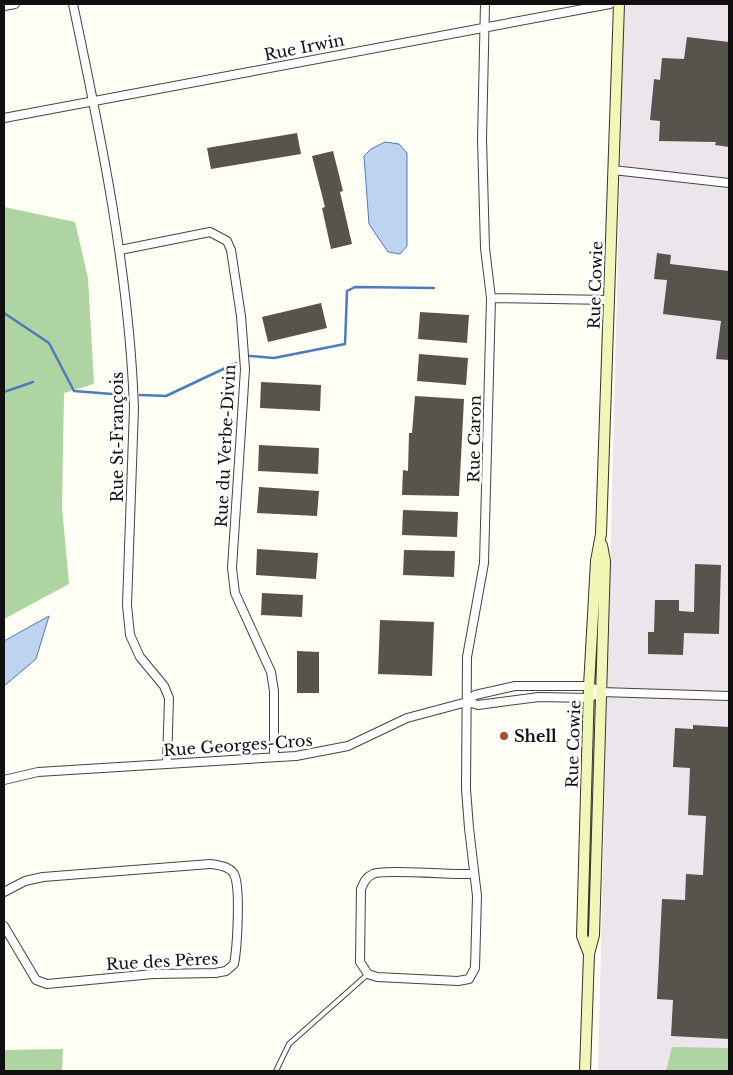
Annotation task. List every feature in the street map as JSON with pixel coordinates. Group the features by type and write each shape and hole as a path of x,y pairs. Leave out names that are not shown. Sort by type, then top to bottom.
{"main road":[{"name":"Rue Cowie","path":"589,954 582,936 589,686 596,561 601,534 610,300 616,36 615,4"},
{"name":"Rue Cowie","path":"616,36 619,4"},
{"name":"Rue Cowie","path":"584,1071 589,954 594,935 605,561 601,534"}],"street":[{"path":"4,6 15,4"},
{"name":"Rue St-François","path":"73,4 94,101 120,250 134,408 127,605 130,635 140,657 164,686 168,698 167,763"},
{"name":"Rue Caron","path":"368,974 458,981 470,979 476,968 478,922 466,789 467,656 484,563 491,298 485,248 482,139 485,4"},
{"name":"Rue Irwin","path":"4,118 610,4"},
{"path":"613,170 729,183"},
{"name":"Rue du Verbe-Divin","path":"120,250 210,232 227,241 231,250 241,316 245,369 232,568 235,593 271,672 274,691 274,756"},
{"path":"491,298 610,300"},
{"name":"Rue Georges-Cros","path":"4,780 38,772 296,756 348,746 407,718 467,702 475,695 515,686 589,686 601,692 729,696"},
{"path":"526,686 528,698"},
{"name":"Rue Georges-Cros","path":"467,702 478,705 528,698 589,698 601,692"},
{"name":"Rue des Pères","path":"4,892 25,881 42,877 210,864 224,866 234,874 238,887 234,964 226,971 215,973 153,974 47,984 36,980 4,926"},
{"path":"368,974 360,962 361,889 365,879 380,872 474,874"}],"lane":[{"path":"276,1071 289,1044 368,974"}],"shaded area":[{"path":"624,4 729,4 729,1071 598,1071"}],"green space":[{"path":"4,207 75,222 88,278 94,384 64,393 62,507 69,584 4,619"},
{"path":"672,1047 729,1048 729,1071 666,1071"},
{"path":"63,1049 62,1071 4,1071 4,1050"}],"water":[{"path":"385,142 399,144 407,153 407,246 400,254 388,252 369,224 364,156 371,149"},
{"path":"49,616 36,659 4,686 4,641"}],"building":[{"path":"687,37 729,42 729,147 715,145 716,142 659,141 660,121 650,120 654,79 660,80 662,58 684,59"},
{"path":"297,133 301,154 211,169 207,148"},
{"path":"333,151 343,191 340,192 352,244 331,249 322,208 325,207 312,156"},
{"path":"657,253 671,255 670,264 729,271 729,360 716,359 721,321 663,314 667,280 654,279"},
{"path":"321,303 327,328 268,342 262,317"},
{"path":"420,312 469,315 467,343 418,339"},
{"path":"419,354 468,358 466,385 417,381"},
{"path":"261,382 321,385 320,411 260,408"},
{"path":"415,396 464,399 459,496 402,495 403,470 408,471 409,433 412,433"},
{"path":"259,445 319,448 318,474 258,471"},
{"path":"259,487 319,491 317,516 257,513"},
{"path":"403,510 458,512 457,537 402,535"},
{"path":"257,549 318,553 316,579 256,575"},
{"path":"404,550 455,551 454,577 403,575"},
{"path":"695,564 721,565 719,634 684,633 683,655 648,654 648,632 654,632 655,600 679,600 679,611 694,612"},
{"path":"262,593 303,595 302,617 261,615"},
{"path":"380,620 434,622 432,676 378,674"},
{"path":"297,651 319,652 319,693 297,693"},
{"path":"693,725 729,727 729,1039 671,1036 673,1000 657,999 662,899 685,900 686,874 703,875 706,816 688,815 690,768 673,767 675,728 693,729"}],"waterway":[{"path":"250,356 274,358 345,344 347,291 355,287 434,288"},
{"path":"4,313 49,343 74,391 125,395"},
{"path":"140,395 166,396 236,363"},
{"path":"4,392 33,382"}],"place":[{"name":"Shell","path":"504,736"}]}
